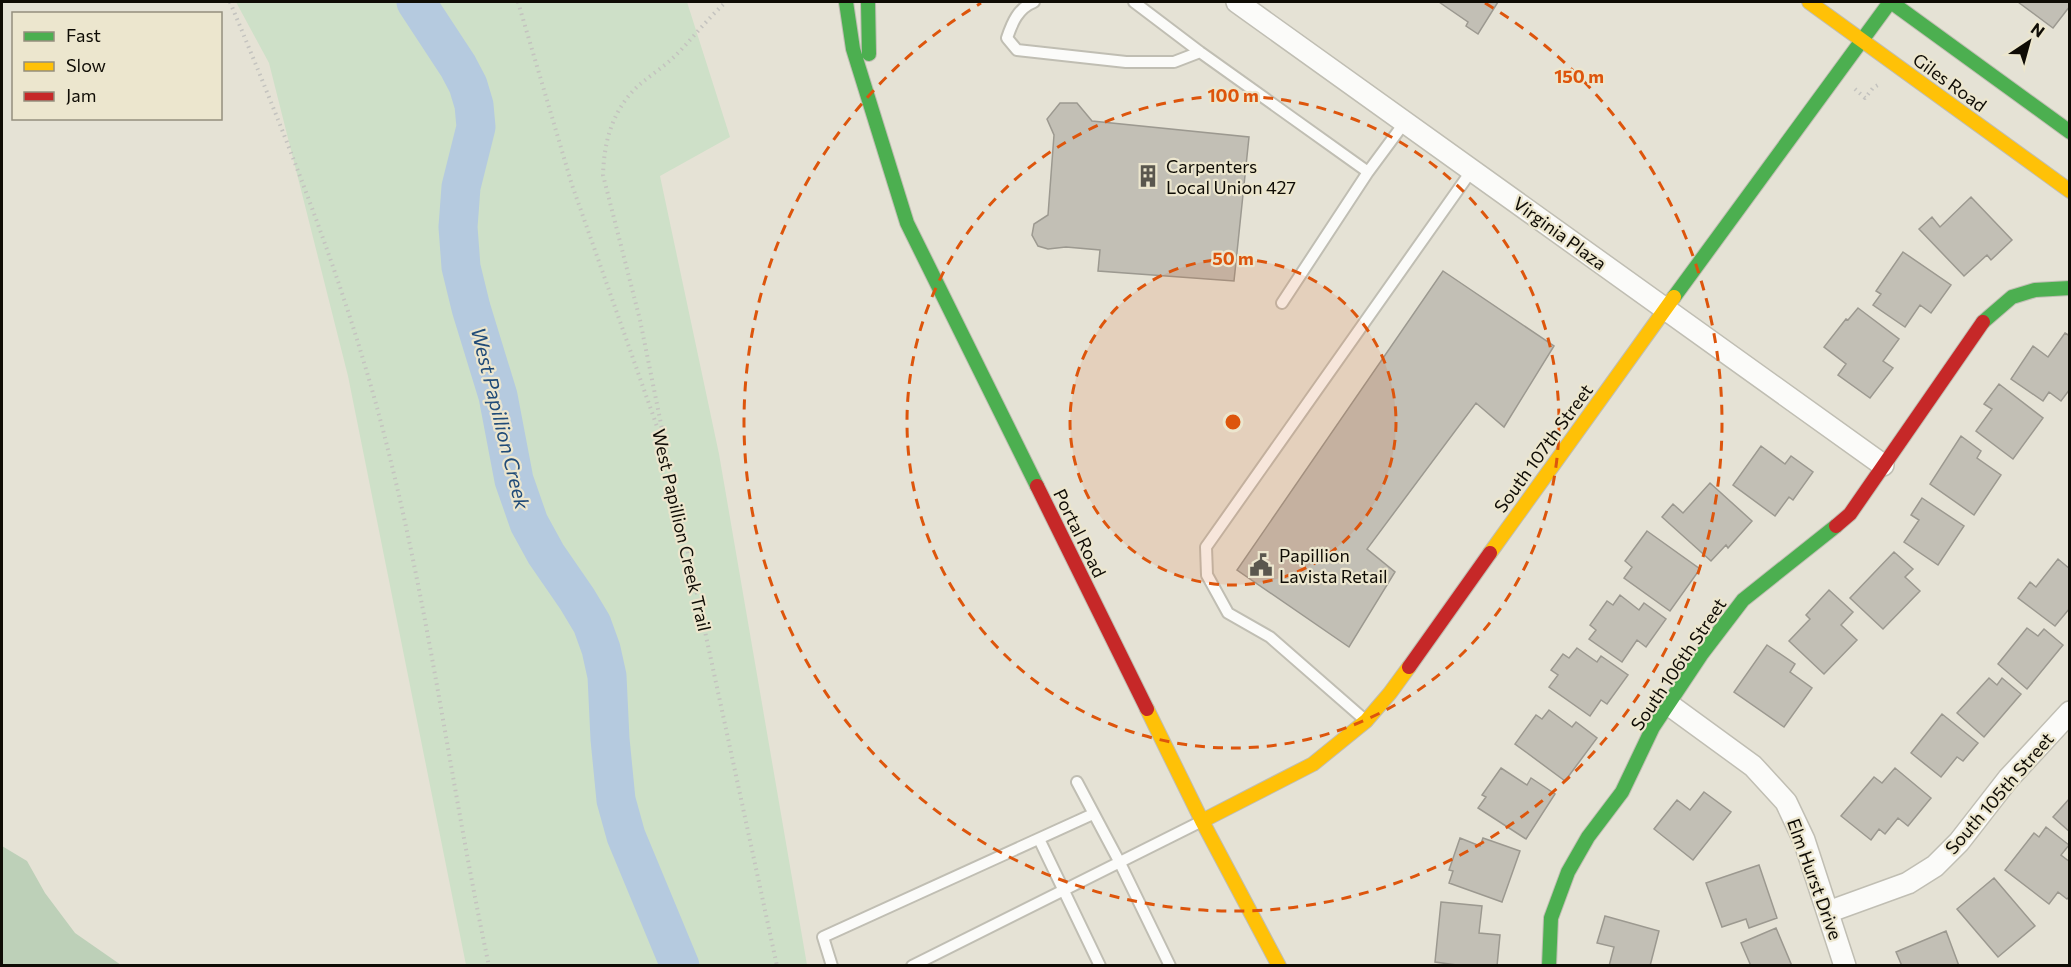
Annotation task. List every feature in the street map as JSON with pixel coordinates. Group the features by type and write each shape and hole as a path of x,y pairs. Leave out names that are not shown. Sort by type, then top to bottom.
{"street":[{"name":"Portal Road","path":"846,2 853,49 907,223 1202,821 1279,966"},
{"name":"Portal Road","path":"868,2 871,107"},
{"name":"Virginia Plaza","path":"1237,2 1882,465"},
{"name":"Giles Road","path":"1809,2 2070,191"},
{"name":"Giles Road","path":"1891,2 2070,132"},
{"name":"South 107th Street","path":"1202,821 1313,764 1366,721 1390,693 1666,309 1891,2"},
{"name":"South 106th Street","path":"1548,966 1551,918 1568,872 1588,837 1622,792 1653,727 1701,655 1743,600 1850,514 1986,318 2012,297 2035,290 2070,288"},
{"name":"Elm Hurst Drive","path":"1668,704 1753,766 1786,802 1804,840 1845,966"},
{"name":"South 105th Street","path":"1828,912 1908,883 1935,866 1959,842 2008,779 2070,712"}],"lane":[{"path":"1034,2 1027,4 1014,19 1007,38 1017,50 1126,62 1174,62 1200,52"},
{"path":"1134,2 1368,172"},
{"path":"1282,303 1368,172 1405,122"},
{"path":"1366,721 1270,637 1228,613 1207,575 1206,548 1472,170"},
{"path":"1077,782 1120,862 1170,966"},
{"path":"832,966 823,937 1093,814"},
{"path":"912,966 1202,821"},
{"path":"1039,839 1100,966"}],"path":[{"path":"230,2 320,231 352,324 385,439 410,550 489,966"},
{"name":"West Papillion Creek Trail","path":"518,2 572,185 668,455 777,966"},
{"path":"668,455 637,308 603,175 604,156 610,129 619,108 636,88 676,55 726,2"}],"green space":[{"path":"236,2 687,2 730,137 660,176 719,454 807,965 466,965 348,376 269,63"},
{"path":"2,846 27,861 45,893 75,933 121,965 2,965"}],"building":[{"path":"1439,2 1498,2 1478,34 1466,26 1468,22"},
{"path":"2018,2 2070,2 2070,6 2053,28"},
{"name":"Carpenters Local Union 427","path":"1060,103 1077,103 1092,121 1249,137 1234,281 1098,271 1100,250 1066,247 1048,249 1038,246 1032,235 1034,224 1048,215 1054,135 1047,119"},
{"path":"1971,197 2012,240 1991,260 1987,255 1964,276 1919,229 1932,217 1940,227"},
{"path":"1903,252 1951,285 1931,313 1920,305 1905,327 1873,305 1881,294 1876,291"},
{"path":"1443,271 1554,346 1504,427 1476,403 1367,549 1395,572 1349,647 1237,570"},
{"path":"1858,308 1899,339 1883,361 1893,368 1870,398 1838,375 1846,364 1824,347 1846,319 1848,320"},
{"path":"2065,333 2070,336 2070,389 2061,401 2049,392 2043,401 2011,379 2033,346 2048,357"},
{"path":"1999,384 2043,418 2013,459 1976,431 1992,409 1984,404"},
{"path":"1961,436 1981,451 1977,458 2001,475 1974,515 1930,484"},
{"path":"1761,446 1785,464 1791,456 1813,472 1793,500 1789,497 1775,516 1733,485"},
{"path":"1710,483 1752,521 1728,548 1726,545 1711,561 1662,517 1673,504 1683,513"},
{"path":"1922,498 1964,526 1938,565 1904,542 1919,520 1911,515"},
{"path":"1647,531 1700,569 1670,611 1624,578 1632,567 1625,561"},
{"path":"1894,552 1913,569 1905,577 1920,591 1883,629 1850,598"},
{"path":"2058,559 2070,569 2070,608 2055,626 2018,598 2030,582 2036,587"},
{"path":"1829,590 1853,612 1841,625 1857,640 1824,674 1789,641 1810,619 1806,615"},
{"path":"1620,595 1639,610 1644,603 1666,619 1646,647 1637,640 1622,662 1589,639 1596,630 1590,625 1607,601 1613,605"},
{"path":"2027,628 2038,636 2044,629 2063,645 2027,689 1998,664"},
{"path":"1767,645 1795,664 1790,672 1812,688 1784,727 1734,692"},
{"path":"1577,648 1597,662 1601,656 1628,675 1607,704 1601,700 1590,716 1549,687 1558,675 1551,670 1563,654 1569,658"},
{"path":"1989,678 1997,685 2002,678 2021,694 1984,737 1957,713"},
{"path":"1549,710 1572,727 1576,722 1597,738 1565,781 1515,744 1536,715 1542,719"},
{"path":"1942,714 1978,743 1963,761 1957,757 1941,777 1911,753"},
{"path":"1501,768 1527,785 1531,778 1555,794 1526,839 1478,808 1486,797 1482,795"},
{"path":"1895,768 1931,798 1908,826 1898,818 1885,834 1879,829 1871,840 1841,816 1874,777 1882,783"},
{"path":"1704,792 1731,812 1693,860 1654,829 1677,800 1690,810"},
{"path":"2070,798 2070,832 2053,817"},
{"path":"2046,827 2069,845 2061,855 2070,862 2070,896 2067,899 2058,892 2049,904 2005,870 2034,833 2039,837"},
{"path":"1460,838 1480,846 1483,838 1520,851 1502,902 1449,883 1453,871 1449,870"},
{"path":"1759,865 1777,918 1749,928 1746,919 1722,927 1706,883"},
{"path":"1994,878 2035,926 1998,957 1957,909"},
{"path":"1441,902 1482,906 1479,933 1500,935 1497,966 1464,966 1435,962"},
{"path":"1605,916 1659,931 1650,966 1609,966 1614,947 1597,943"},
{"path":"1776,928 1792,966 1751,966 1741,943"},
{"path":"1946,931 1959,966 1902,966 1896,952"}],"waterway":[{"name":"West Papillion Creek","path":"416,2 458,66 468,85 474,105 476,127 461,187 458,227 461,267 498,396 514,480 529,523 546,554 592,624 601,649 607,676 616,800 626,836 680,966"}],"traffic: fast":[{"path":"846,2 853,49 907,223 1037,486"},
{"path":"868,2 869,54"},
{"path":"1674,297 1890,2"},
{"path":"1891,2 2070,132"},
{"path":"1983,322 2012,297 2035,290 2070,288"},
{"path":"1549,966 1551,918 1568,872 1588,837 1622,792 1653,727 1701,655 1743,600 1836,526"}],"traffic: slow":[{"path":"1809,2 2070,191"},
{"path":"1490,553 1674,297"},
{"path":"1202,821 1313,764 1366,721 1409,667"},
{"path":"1147,709 1202,821 1279,966"}],"traffic: jam":[{"path":"1836,526 1850,514 1983,322"},
{"path":"1037,486 1147,709"},
{"path":"1409,667 1490,553"}],"place":[{"name":"Carpenters Local Union 427","path":"1148,176"},
{"name":"Papillion Lavista Retail","path":"1261,565"}]}
